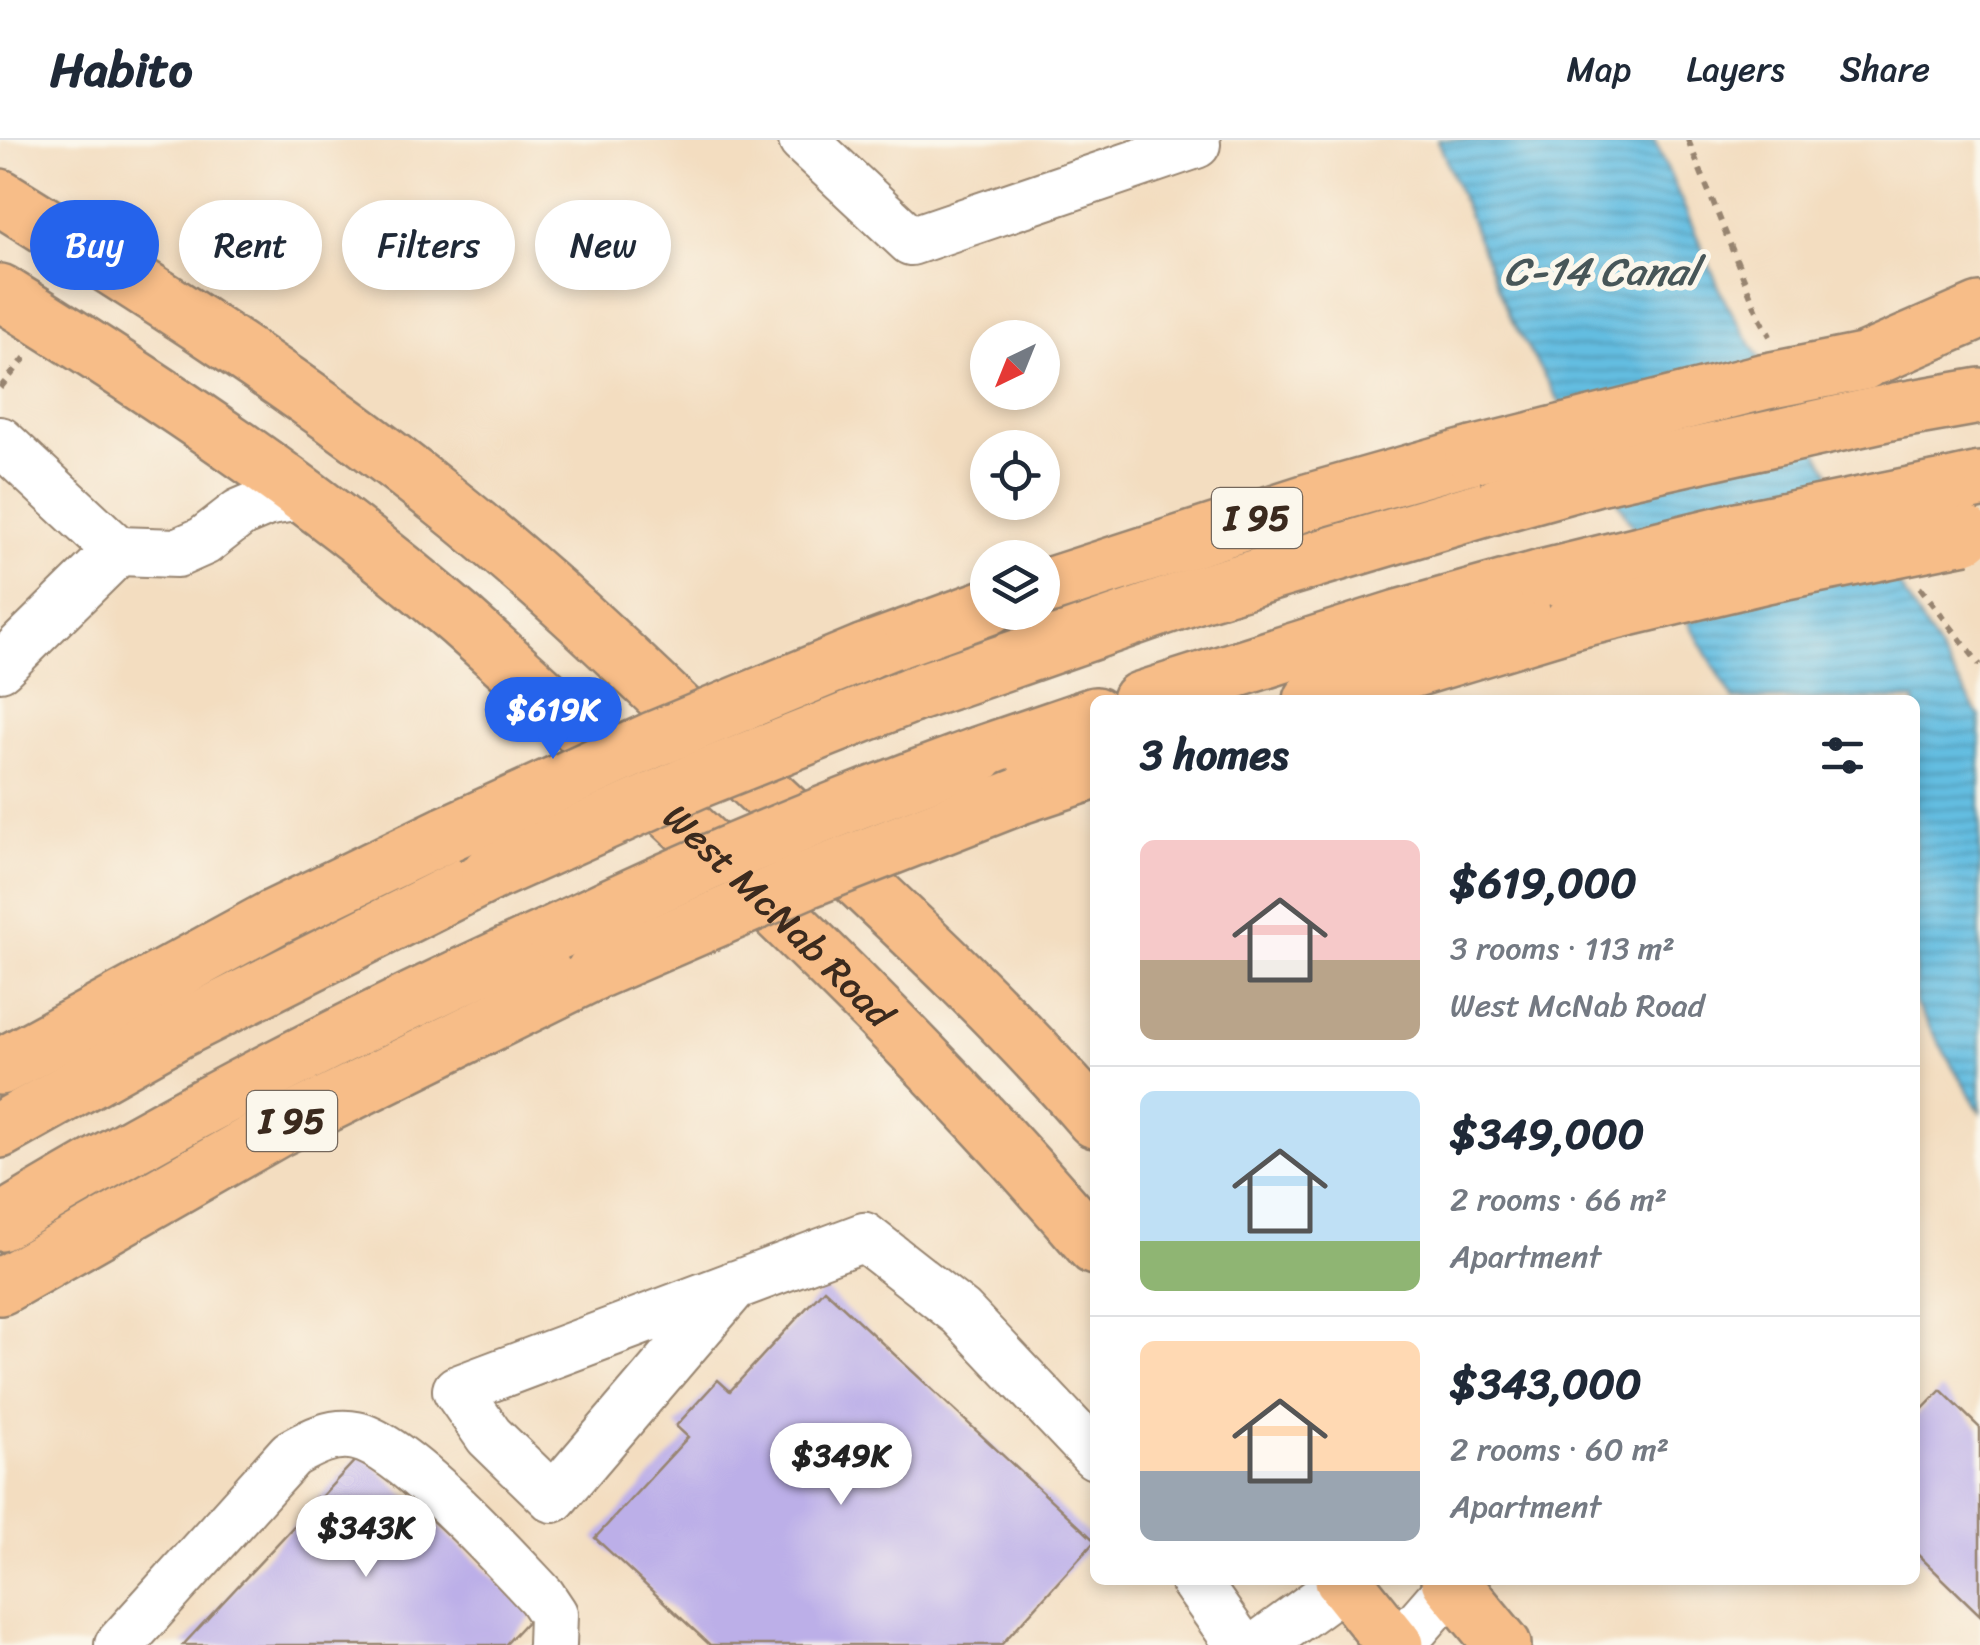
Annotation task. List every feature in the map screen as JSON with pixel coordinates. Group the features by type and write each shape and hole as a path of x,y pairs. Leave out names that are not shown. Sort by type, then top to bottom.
{"main road":[{"path":"0,197 255,359 446,502 591,630 917,934 1012,1028 1090,1114"},
{"name":"West McNab Road","path":"0,292 160,393 305,494 472,631 840,973 973,1108 1090,1241"},
{"path":"1863,362 1980,311"},
{"name":"I 95","path":"1060,582 1311,501 1473,455 1762,382 1980,341"},
{"path":"0,1130 191,1024 489,874 714,774 910,695 1200,594 1594,478 1980,396"},
{"path":"1156,695 1398,618 1672,545 1966,509"},
{"path":"1329,695 1573,622 1766,575 1966,509"},
{"path":"0,1067 273,918 447,834 618,755 866,652 970,614"},
{"path":"0,1223 240,1088 473,970 657,884 762,839 1090,717"},
{"name":"I 95","path":"0,1287 279,1128 594,972 786,888 1020,796 1090,773"},
{"path":"1349,1585 1398,1645"},
{"path":"1453,1585 1503,1645"}],"street":[{"path":"803,140 911,241 1194,142"},
{"path":"0,441 118,551 177,554 240,514 266,502 305,494"},
{"path":"0,667 118,551"},
{"path":"734,1285 553,1498 489,1436 457,1390 734,1285 864,1237 961,1313 1090,1451"},
{"path":"119,1645 291,1454 322,1437 356,1436 402,1459 541,1596 553,1614 552,1645"},
{"path":"1198,1585 1240,1645"},
{"path":"1260,1645 1341,1585"},
{"path":"1398,1645 1448,1585"}],"path":[{"path":"0,388 26,357"}],"water":[{"name":"C-14 Canal","path":"1438,140 1655,140 1726,303 1980,717 1980,1112 1920,1011 1920,695 1731,695 1509,316"}],"building":[{"path":"824,1289 1090,1536 1090,1547 1001,1645 710,1645 595,1538 688,1437 676,1426 718,1380 730,1391"},
{"path":"1941,1390 1980,1428 1980,1615 1920,1557 1920,1412"},
{"path":"361,1454 533,1615 505,1645 183,1645"}]}
